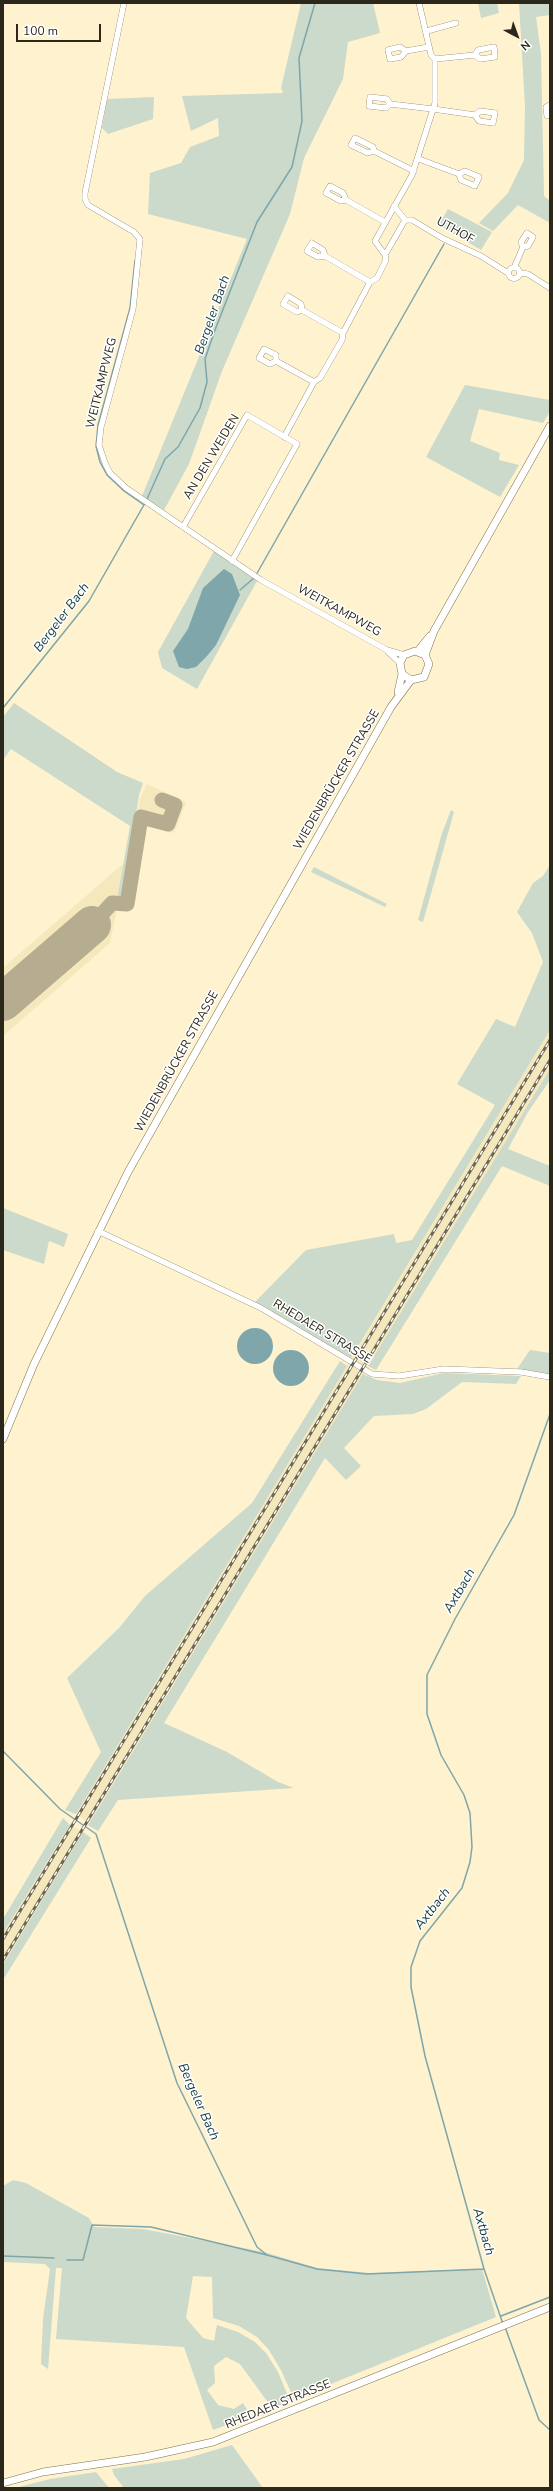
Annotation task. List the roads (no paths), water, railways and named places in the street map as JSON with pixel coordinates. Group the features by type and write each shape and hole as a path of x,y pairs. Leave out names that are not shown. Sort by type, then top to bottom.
{"street":[{"name":"WEITKAMPWEG","path":"124,3 85,199 88,205 134,232 140,239 133,309 101,427 100,446 110,473 146,502 255,577 387,650"},
{"path":"284,437 314,382 320,378 342,340 343,332 370,282 376,278 386,260 385,255 375,241 414,171 419,159 436,103 435,59 429,47 420,3"},
{"path":"426,31 456,23"},
{"path":"406,52 429,47"},
{"path":"435,59 475,55"},
{"path":"390,104 475,116"},
{"path":"550,106 546,107 547,116 550,114"},
{"path":"374,151 414,171"},
{"path":"419,159 459,174"},
{"path":"346,200 385,222"},
{"path":"385,255 405,220 394,206"},
{"name":"UTHOF","path":"405,220 412,220 442,238 481,256 508,273"},
{"path":"520,273 516,279 510,278 508,273 514,268 524,247"},
{"path":"325,256 370,282"},
{"path":"514,268 520,273 528,274 550,288"},
{"path":"302,310 343,332"},
{"path":"276,361 314,382"},
{"name":"AN DEN WEIDEN","path":"183,527 247,415 298,444 232,560"},
{"path":"425,655 434,631 550,426"},
{"path":"418,651 434,631"},
{"path":"387,650 404,655"},
{"path":"387,650 400,663 402,674 402,682 391,707"},
{"path":"400,663 404,655 412,651 418,651 425,655 429,664 427,673 420,679 411,680 402,674"},
{"path":"391,707 411,680"},
{"name":"WIEDENBRÜCKER STRASSE","path":"3,1439 34,1364 98,1231 187,1066 391,707"},
{"name":"RHEDAER STRASSE","path":"98,1231 261,1308 372,1374 399,1376 444,1369 521,1372 550,1378"},
{"name":"RHEDAER STRASSE","path":"3,2484 43,2472 145,2457 213,2442 550,2307"}],"water":[{"path":"224,569 232,574 240,595 216,645 207,656 196,667 187,669 179,667 173,651 188,629 203,588"},
{"path":"259,1328 268,1333 272,1339 272,1353 268,1359 259,1364 251,1364 242,1359 238,1353 237,1342 242,1333 248,1329"},
{"path":"295,1350 304,1355 308,1361 308,1375 304,1381 295,1386 287,1386 278,1381 274,1375 273,1364 278,1355 284,1351"}],"waterway":[{"name":"Bergeler Bach","path":"147,499 165,459 178,447 200,408 207,382 205,359 215,330 257,222 292,167 302,121 299,58 315,3"},
{"path":"256,575 444,244"},
{"path":"135,260 130,308 98,425 96,446 100,462 107,475 124,491 144,505"},
{"name":"Bergeler Bach","path":"3,708 89,601 145,503"},
{"path":"240,590 254,578"},
{"name":"Axtbach","path":"503,2324 484,2269 425,2056 411,1987 411,1967 420,1941 462,1888 470,1862 472,1847 470,1813 464,1795 441,1755 427,1714 427,1675 455,1619 514,1515 550,1414"},
{"name":"Bergeler Bach","path":"3,1751 60,1809 96,1834 177,2083 257,2247 267,2255 317,2269 367,2274 484,2269"},
{"path":"67,2260 83,2260 92,2225 151,2227 267,2255"},
{"path":"3,2256 54,2258"},
{"path":"501,2316 550,2297"},
{"name":"Axtbach","path":"505,2327 539,2420 550,2430"}],"railway":[{"path":"3,1939 550,1040"},
{"path":"3,1960 550,1060"}]}
